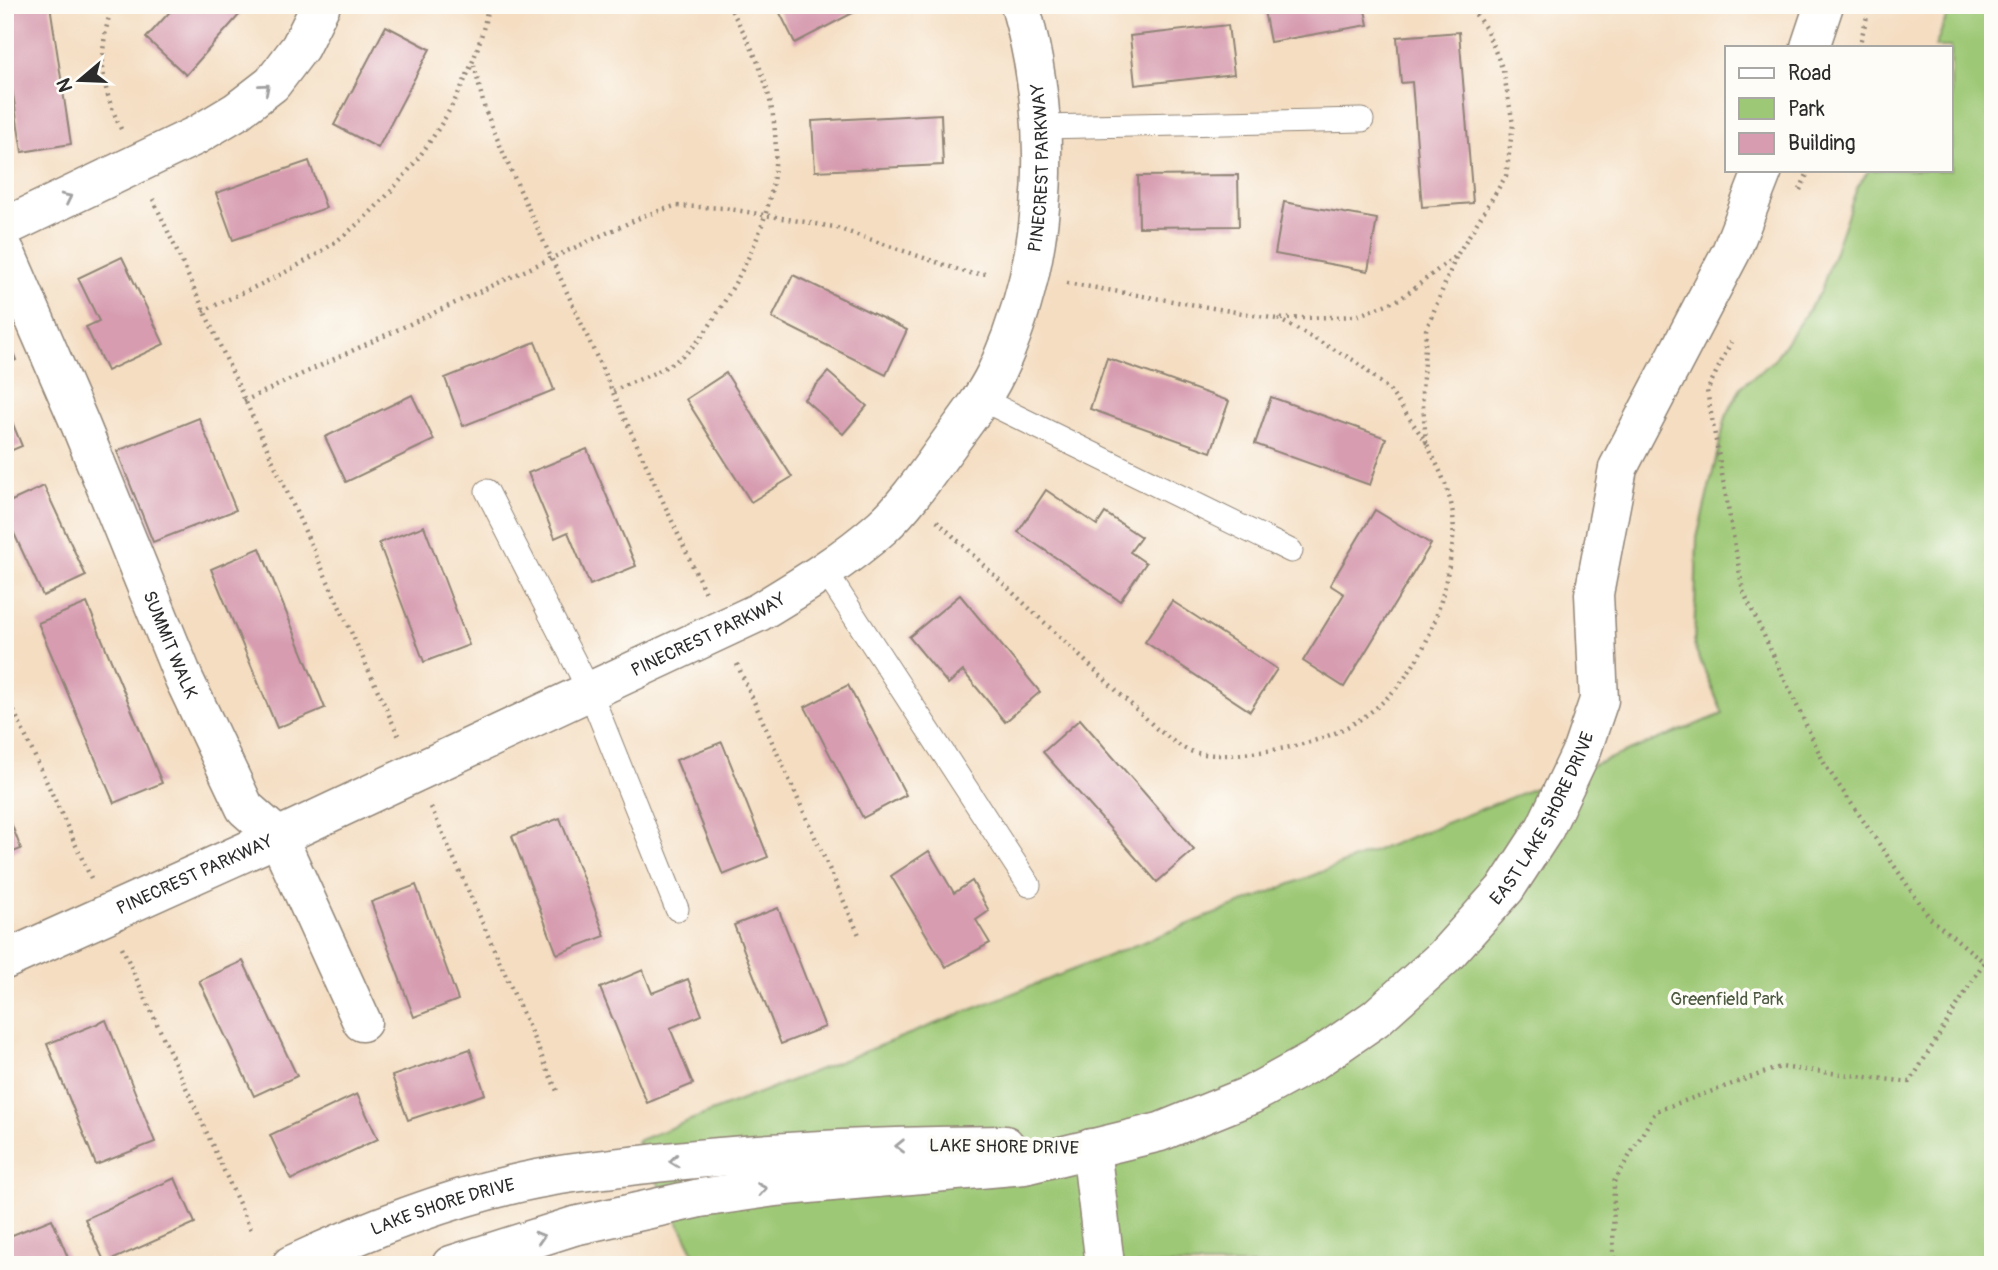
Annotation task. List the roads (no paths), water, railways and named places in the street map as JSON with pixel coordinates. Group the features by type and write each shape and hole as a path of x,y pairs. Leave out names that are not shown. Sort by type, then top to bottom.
{"street":[{"path":"5,227 207,129 272,84 300,47 321,5"},
{"name":"PINECREST PARKWAY","path":"5,961 760,612 825,571 883,526 910,495 981,399 1000,365 1021,308 1040,211 1043,127 1036,65 1020,5"},
{"path":"1810,46 1824,5"},
{"name":"EAST LAKE SHORE DRIVE","path":"1091,1148 1160,1132 1251,1095 1315,1060 1376,1018 1444,957 1506,888 1545,828 1582,750 1599,700 1594,594 1618,468 1731,252 1762,172"},
{"name":"SUMMIT WALK","path":"5,251 80,424 184,679 246,807 278,837 362,1022"},
{"name":"LAKE SHORE DRIVE","path":"291,1265 365,1249 451,1201 509,1185 575,1172 702,1158 861,1146 1041,1144 1091,1148"},
{"path":"1091,1148 1105,1265"},
{"name":"LAKE SHORE DRIVE","path":"451,1265 574,1226 700,1198 775,1187 1024,1165 1091,1148"}],"lane":[{"path":"1043,127 1362,120"},
{"path":"981,399 1291,551"},
{"path":"487,491 590,692 677,909"},
{"path":"825,571 1029,885"}],"park label":[{"name":"Greenfield Park","path":"1727,999"}]}
